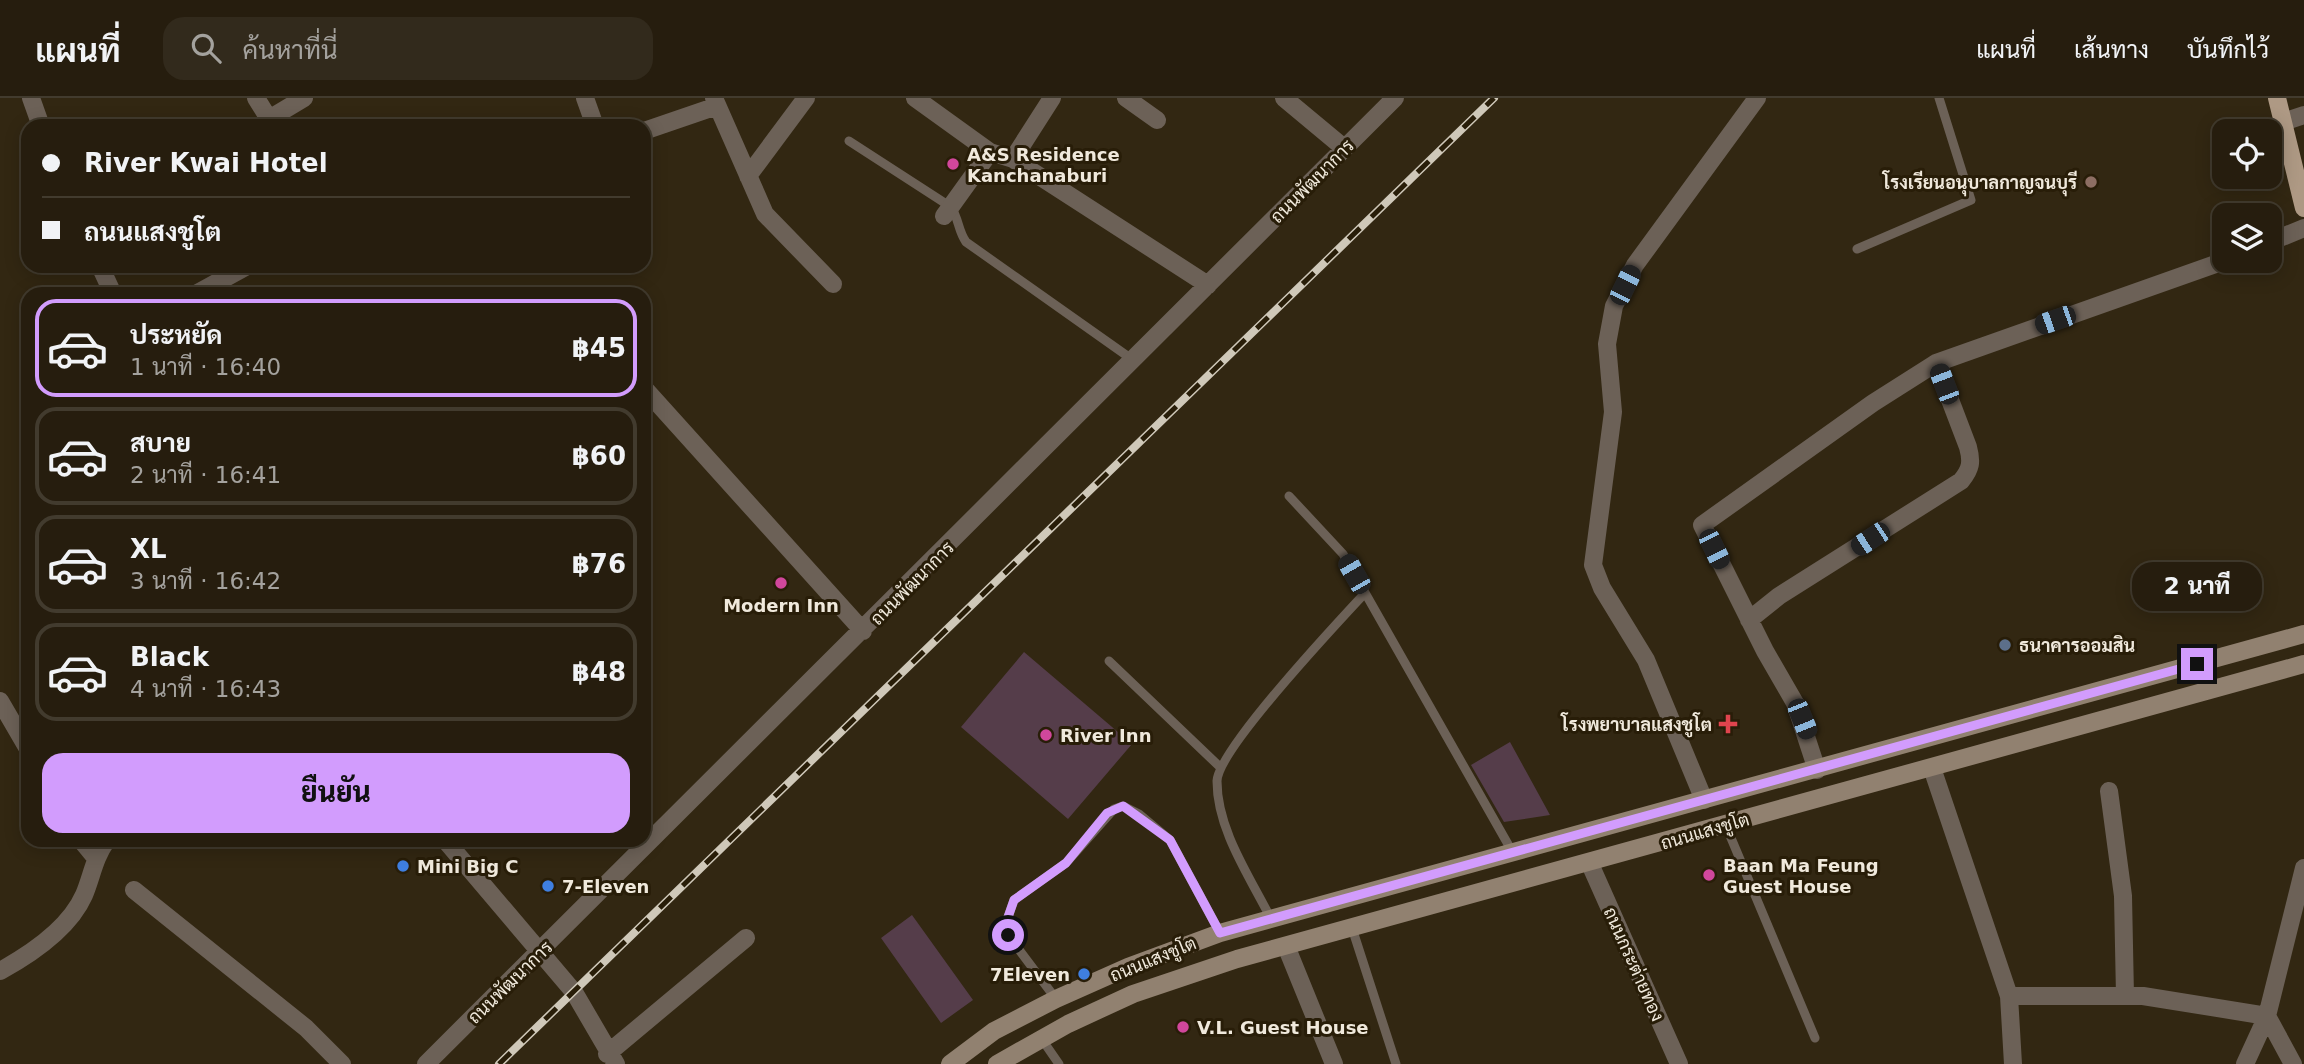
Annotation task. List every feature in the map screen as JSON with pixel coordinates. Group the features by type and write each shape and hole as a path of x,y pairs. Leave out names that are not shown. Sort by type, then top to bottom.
{"main road":[{"path":"2277,98 2304,208"},
{"name":"ถนนแสงชูโต","path":"950,1064 994,1031 1056,999 1128,967 1220,933 2304,634"},
{"name":"ถนนแสงชูโต","path":"997,1064 1068,1024 1133,994 1237,959 1590,864 2304,664"},
{"path":"1056,999 1068,1024"}],"street":[{"path":"31,98 38,119"},
{"path":"256,98 269,119 303,98"},
{"path":"584,98 592,119"},
{"path":"748,176 806,98"},
{"path":"915,98 990,152 1013,159 1208,285"},
{"path":"1013,159 1052,98"},
{"path":"1126,98 1157,120"},
{"path":"1284,98 1344,148"},
{"name":"ถนนพัฒนาการ","path":"651,842 1395,98"},
{"path":"1704,800 1646,660 1602,588 1593,565 1612,412 1607,344 1614,306 1635,265 1757,98"},
{"path":"651,128 715,102 765,214 833,284"},
{"path":"2283,122 2304,115"},
{"path":"947,212 990,152"},
{"path":"2282,237 2304,228"},
{"path":"1817,769 1795,702 1749,620 1702,526 1873,402 1936,363 2212,265"},
{"path":"209,287 234,273"},
{"path":"1749,620 1779,596 1961,481 1969,471 1972,460 1936,363"},
{"path":"651,396 863,631"},
{"path":"0,701 21,737"},
{"path":"1931,768 2009,996 2013,1064"},
{"path":"2109,792 2123,895 2125,996"},
{"path":"87,847 95,857"},
{"path":"0,971 30,955 65,923 83,897 95,857 102,847"},
{"path":"451,847 574,992 612,1059 746,938"},
{"name":"ถนนพัฒนาการ","path":"426,1064 646,847"},
{"name":"ถนนกระต่ายทอง","path":"1590,864 1679,1064"},
{"path":"2245,1064 2267,1016 2304,868"},
{"path":"134,890 306,1028 342,1064"},
{"path":"1286,946 1334,1064"},
{"path":"2009,996 2143,996 2267,1016"},
{"path":"2267,1016 2292,1064"}],"lane":[{"path":"1857,249 1971,200 1939,98"},
{"path":"849,141 958,218 960,233 966,242 1133,360"},
{"path":"1289,496 1335,544 1513,853"},
{"path":"1271,919 1227,831 1218,800 1220,767 1287,679 1365,593"},
{"path":"1109,661 1220,767"},
{"path":"1056,999 1008,935 1007,920 1014,900 1066,863 1114,809 1123,806 1139,814 1170,840 1220,933"},
{"path":"1726,825 1815,1038"},
{"path":"1352,928 1396,1064"},
{"path":"1041,1038 1059,1064"}],"building":[{"name":"River Inn","path":"1024,652 1132,744 1068,819 961,727"},
{"path":"1510,742 1550,815 1504,822 1471,765"},
{"path":"912,915 973,1000 941,1023 881,938"}],"railway":[{"path":"499,1064 1494,98"}],"place":[{"name":"A&S Residence Kanchanaburi","path":"953,164"},
{"name":"โรงเรียนอนุบาลกาญจนบุรี","path":"2091,182"},
{"name":"Modern Inn","path":"781,583"},
{"name":"ธนาคารออมสิน","path":"2005,645"},
{"name":"โรงพยาบาลแสงชูโต","path":"1728,724"},
{"name":"River Inn","path":"1046,735"},
{"name":"Mini Big C","path":"403,866"},
{"name":"Baan Ma Feung Guest House","path":"1709,875"},
{"name":"7-Eleven","path":"548,886"},
{"name":"7Eleven","path":"1084,974"},
{"name":"V.L. Guest House","path":"1183,1027"}],"route":[{"path":"1008,935 1007,920 1014,900 1066,863 1107,813 1123,806 1139,814 1170,840 1220,933 2197,664"}]}
